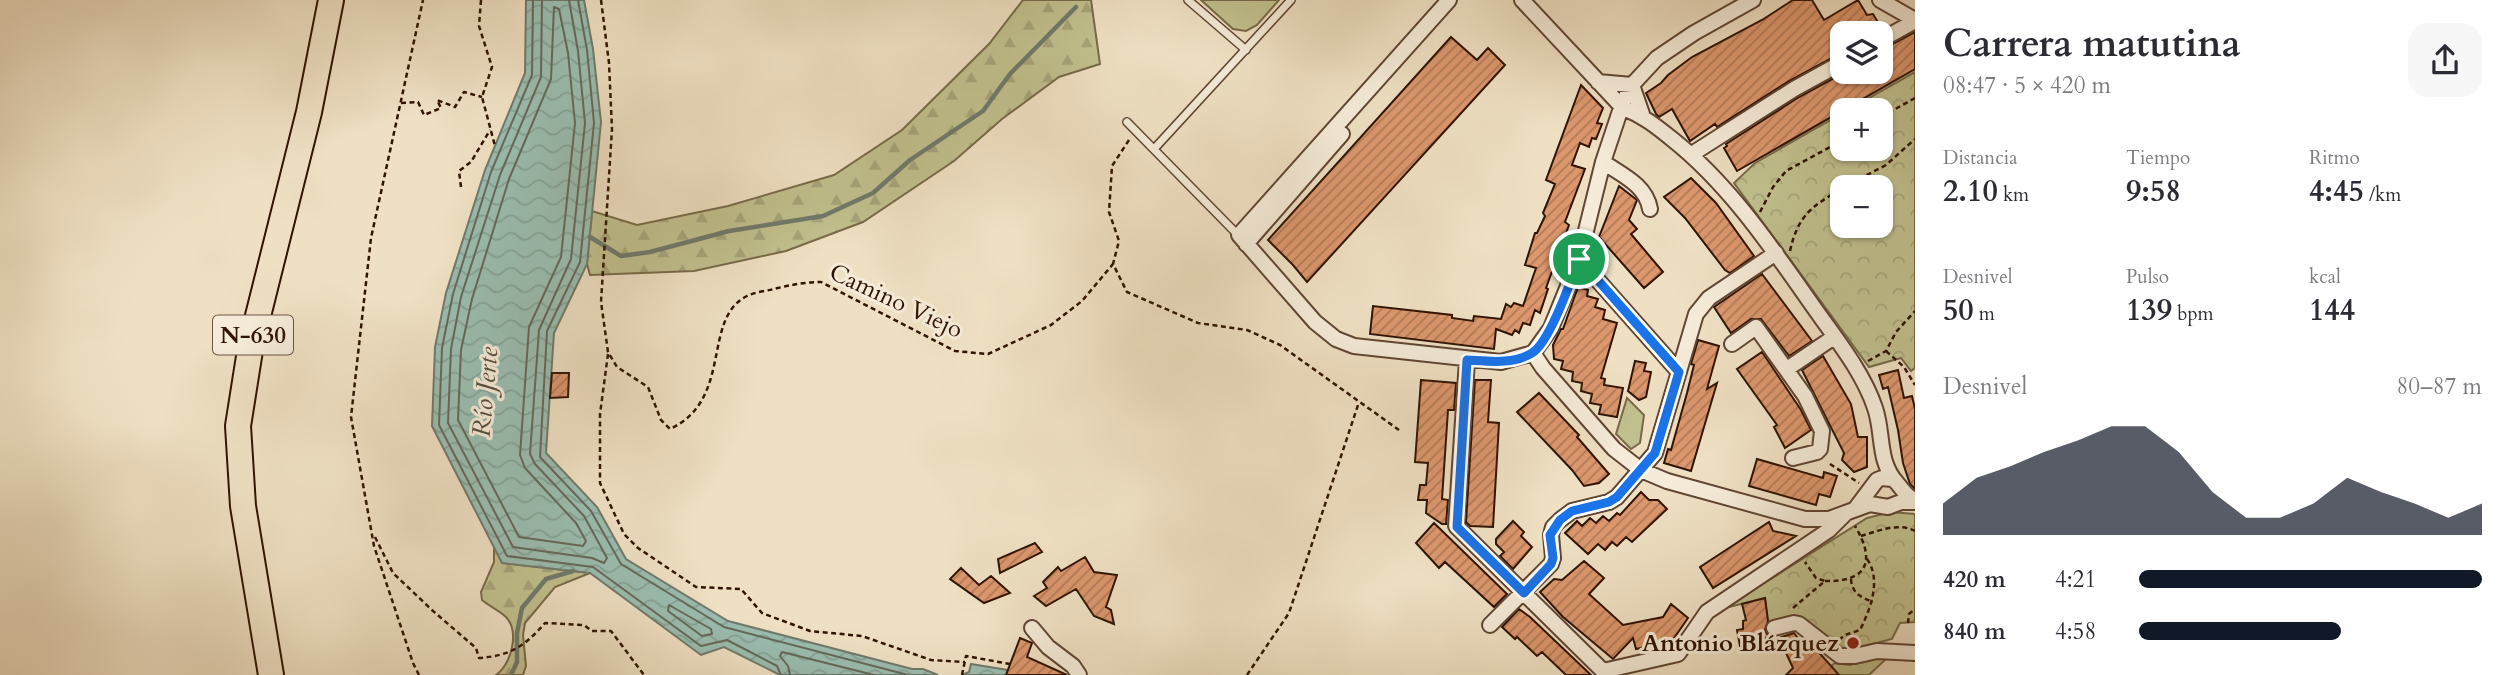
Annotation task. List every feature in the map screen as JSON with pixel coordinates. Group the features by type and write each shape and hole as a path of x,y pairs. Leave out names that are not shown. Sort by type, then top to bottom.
{"highway":[{"name":"N-630","path":"271,675 243,506 237,426 251,344 309,112 331,0"}],"street":[{"path":"1242,240 1449,0"},
{"path":"1242,240 1461,0"},
{"path":"1522,0 1623,108 1642,114 1692,155 1725,188 1776,253 1855,368 1876,409 1883,460 1896,484 1899,498 1893,505"},
{"path":"1242,240 1315,322 1336,339 1354,346 1501,362 1533,353 1551,328 1579,259 1603,162 1632,85 1657,58 1694,33 1753,0"},
{"path":"1880,0 1915,21 1893,33"},
{"path":"1692,155 1794,89 1830,69"},
{"path":"1598,82 1632,85"},
{"path":"1632,85 1642,114"},
{"path":"1603,162 1639,186 1648,198 1650,209"},
{"path":"1490,625 1551,564 1553,558 1550,535 1560,520 1572,511 1609,502 1617,497 1655,453 1696,314 1709,298 1776,253"},
{"path":"1579,259 1679,372"},
{"path":"1732,344 1756,327 1805,396 1822,432 1818,451 1793,458"},
{"path":"1787,369 1834,337"},
{"path":"1533,353 1614,449 1641,470 1667,481 1805,519 1829,519 1877,505 1883,507 1915,502"},
{"path":"1467,360 1457,527 1603,671 1678,654 1707,612 1829,530 1871,491 1877,480 1882,478 1896,484 1915,502"},
{"path":"1871,491 1877,505"},
{"path":"1805,519 1815,528 1810,543"},
{"path":"1774,628 1799,624 1840,656 1877,651 1915,653"},
{"path":"1032,628 1048,647 1073,666 1079,675"}],"lane":[{"path":"1188,0 1245,50"},
{"path":"1154,149 1291,0"},
{"path":"1127,122 1242,240"}],"path":[{"path":"419,675 408,650 372,532 351,417 371,238 423,0"},
{"path":"481,0 479,26 492,67 482,97 495,146"},
{"path":"601,0 609,63 612,130 601,302 608,352 600,414 600,483 624,534 638,548 696,587 741,589 762,613 810,631 862,636 932,660 965,662"},
{"path":"401,103 418,102 424,115 441,108 437,100 455,107 464,92 482,97"},
{"path":"1893,110 1915,97"},
{"path":"460,187 459,171 471,162 490,130"},
{"path":"1135,130 1112,166 1109,212 1119,240 1113,264 1126,292 1198,323 1247,330 1280,345 1399,430"},
{"path":"1867,175 1886,165 1915,139"},
{"path":"1753,223 1773,187 1786,171 1830,147"},
{"path":"1786,268 1794,234 1806,212 1830,196"},
{"name":"Camino Viejo","path":"608,352 617,367 648,387 661,421 670,429 686,422 702,402 714,370 720,335 728,314 747,296 806,282 821,282 955,351 988,354 1051,325 1082,301 1113,264"},
{"path":"1855,368 1886,351 1896,332 1915,311"},
{"path":"1886,351 1904,367 1915,384"},
{"path":"1247,675 1289,613 1359,402"},
{"path":"1830,464 1871,491"},
{"path":"1803,559 1816,578 1825,581 1850,578 1860,573 1867,559 1867,551 1855,526"},
{"path":"1861,536 1896,527 1915,531"},
{"path":"372,532 393,573 476,648 479,658 502,657 533,637 545,623 584,625 592,631 611,631 644,675"},
{"path":"1836,646 1845,635 1860,629 1873,602 1872,566 1867,559"},
{"path":"1850,578 1857,596 1873,602"},
{"path":"1786,614 1825,581"},
{"path":"1908,623 1909,614 1915,609"},
{"path":"962,675 966,656 1010,664"}],"green space":[{"path":"1023,0 1091,0 1100,64 1059,77 1002,119 954,161 863,222 786,251 694,271 590,275 587,264 592,211 637,225 728,206 834,175 902,130 989,44"},
{"path":"1201,0 1279,0 1257,25 1246,31 1233,29"},
{"path":"1915,72 1915,368 1911,371 1901,358 1869,367 1734,183 1755,163 1830,120 1830,161 1893,161 1893,98 1869,98"},
{"path":"1627,398 1644,415 1640,443 1631,449 1616,434"},
{"path":"1891,512 1915,514 1915,622 1900,623 1892,639 1853,649 1839,649 1790,620 1768,624 1765,598 1725,608 1867,518"},
{"path":"494,546 503,563 590,573 555,587 525,623 523,635 526,666 523,675 496,675 506,664 513,639 506,617 482,600 481,592 494,562"},
{"path":"1878,657 1887,658 1869,675 1837,675 1831,666 1835,663 1850,665"}],"water":[{"name":"Río Jerte","path":"526,0 584,0 593,49 601,122 587,264 554,333 546,453 597,507 626,559 728,621 938,675 780,675 724,647 701,655 590,573 502,563 432,426 435,347 446,293 485,170 525,73"},
{"path":"971,664 1008,670 1006,675 962,675 969,672"}],"building":[{"path":"1793,0 1812,0 1824,20 1858,0 1867,15 1873,14 1877,21 1830,21 1830,59 1690,141 1672,109 1659,117 1656,114 1646,93 1692,57 1762,20"},
{"path":"1915,32 1915,69 1893,82 1893,44"},
{"path":"1451,37 1477,60 1488,48 1505,65 1307,282 1268,240"},
{"path":"1830,80 1830,84 1889,84 1864,98 1830,98 1830,118 1737,171 1724,148 1726,144"},
{"path":"1581,85 1603,108 1597,123 1602,124 1596,139 1592,138 1589,147 1580,143 1572,165 1585,169 1565,222 1569,225 1546,288 1548,289 1540,313 1535,310 1530,325 1523,323 1519,333 1515,330 1512,335 1496,329 1494,349 1370,334 1373,306 1452,315 1452,318 1473,321 1474,316 1501,319 1506,304 1511,307 1514,303 1523,306 1536,268 1525,265 1555,184 1546,180"},
{"path":"1691,178 1716,203 1754,256 1730,273 1664,197"},
{"path":"1619,186 1637,200 1629,220 1637,229 1631,234 1663,272 1644,288 1599,237"},
{"path":"1762,274 1812,341 1789,356 1761,319 1751,319 1731,333 1714,307"},
{"path":"1578,287 1588,290 1587,296 1598,299 1595,307 1605,310 1603,319 1617,323 1601,378 1605,379 1604,385 1623,388 1617,417 1599,414 1601,405 1590,403 1592,394 1581,391 1582,383 1572,381 1573,372 1561,369 1563,361 1554,359 1553,345 1563,329"},
{"path":"1698,340 1719,346 1707,389 1717,383 1691,471 1664,463 1668,449 1671,450 1687,393"},
{"path":"1762,352 1801,410 1811,430 1785,448 1774,427 1777,425 1737,369"},
{"path":"1823,356 1851,404 1858,437 1867,437 1867,467 1854,472 1842,460 1844,453 1802,370"},
{"path":"1635,361 1646,363 1644,371 1651,372 1646,397 1639,400 1628,391"},
{"path":"1898,370 1904,398 1912,396 1915,409 1915,489 1910,484 1903,463 1888,387 1883,389 1879,375"},
{"path":"552,373 569,373 568,397 550,398"},
{"path":"1421,380 1456,383 1454,410 1448,410 1442,499 1448,500 1446,524 1426,513 1427,500 1418,500 1420,485 1426,485 1428,463 1415,462"},
{"path":"1475,380 1491,380 1488,422 1499,423 1493,527 1470,526 1466,522"},
{"path":"1539,393 1579,435 1577,437 1609,474 1599,483 1584,486 1517,412"},
{"path":"1757,459 1823,478 1824,472 1837,476 1830,497 1819,494 1816,505 1749,486"},
{"path":"1641,492 1649,500 1658,500 1667,509 1632,542 1626,537 1617,546 1612,542 1605,550 1598,544 1588,554 1565,533 1577,521 1582,526 1590,518 1596,523 1603,516 1609,521 1617,513 1620,515"},
{"path":"1513,521 1524,532 1521,536 1532,547 1513,569 1500,556 1504,552 1496,544 1496,539"},
{"path":"1769,522 1773,531 1796,536 1713,588 1700,567"},
{"path":"1434,523 1507,594 1494,607 1445,562 1439,568 1416,543"},
{"path":"1035,543 1042,552 1000,573 998,559"},
{"path":"1085,557 1094,572 1117,575 1106,607 1111,610 1114,624 1094,616 1076,589 1046,606 1034,596 1047,588 1043,582 1058,567 1061,571"},
{"path":"1584,561 1604,578 1589,594 1623,625 1663,617 1671,604 1688,618 1672,641 1636,649 1633,638 1613,659 1563,617 1540,592 1554,579 1562,580"},
{"path":"961,568 979,585 991,576 1010,593 984,603 950,579"},
{"path":"1765,598 1768,621 1765,630 1769,637 1740,646 1737,630 1743,629 1743,621 1746,620 1742,604"},
{"path":"1519,609 1591,675 1566,675 1542,652 1537,656 1517,637 1515,639 1502,627"},
{"path":"1794,633 1809,653 1815,648 1839,675 1786,675 1793,668 1779,638"},
{"path":"1020,638 1032,643 1027,657 1067,675 1006,675"}],"waterway":[{"path":"590,237 621,256 650,252 729,231 823,216 873,193 910,160 983,111 1010,74 1076,7"},
{"path":"511,675 517,662 517,633 522,608 546,579 573,571"}],"place":[{"name":"Antonio Blázquez","path":"1853,643"}],"route":[{"path":"1579,259 1679,372 1655,453 1617,497 1609,502 1572,511 1553,527 1550,535 1553,550 1551,564 1524,593 1457,527 1467,360 1501,362 1533,353 1551,328 1579,259"}]}
